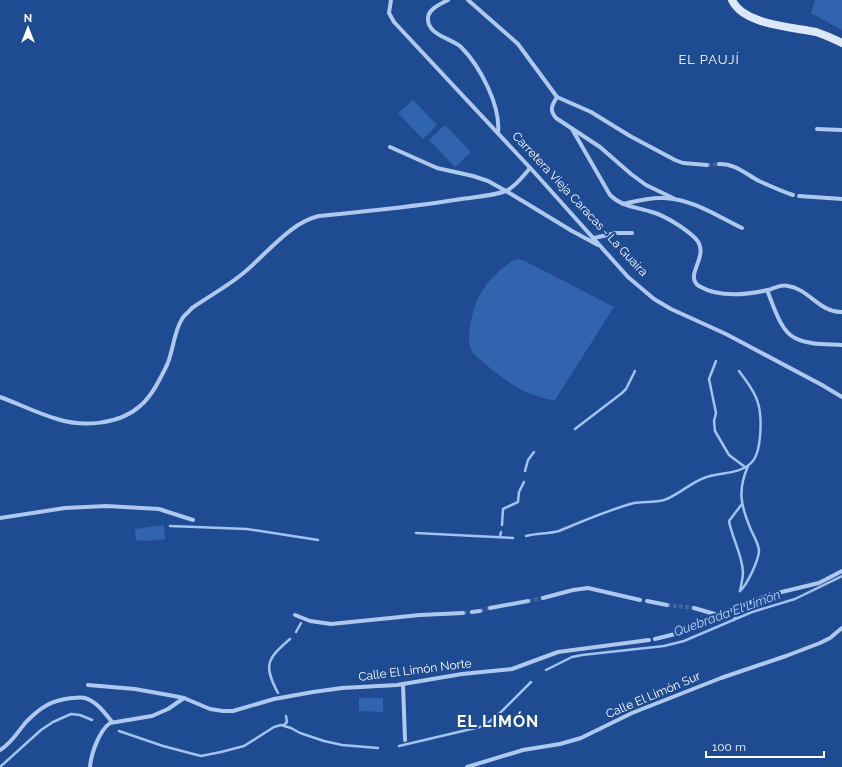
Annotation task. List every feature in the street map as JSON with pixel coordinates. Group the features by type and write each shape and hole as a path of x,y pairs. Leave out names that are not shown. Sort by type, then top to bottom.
{"main road":[{"path":"732,0 737,8 750,17 763,22 818,33 842,43"}],"street":[{"name":"Carretera Vieja Caracas - La Guaira","path":"391,0 389,13 394,22 498,133 628,277 661,304 726,334 842,397"},
{"path":"448,0 434,8 429,13 428,20 432,29 460,47 474,62 492,99 498,121 498,133"},
{"path":"468,0 518,44 557,97 591,112 630,136 674,160 683,163 707,165"},
{"path":"557,97 552,106 552,113 556,118 600,147 646,185 674,199"},
{"path":"572,129 610,195 623,204 664,216 690,233 697,240 701,248 701,253 694,272 694,278 698,285 712,291 736,295 767,290 781,285 796,288 829,310 842,312"},
{"path":"817,129 842,130"},
{"path":"390,147 437,168 480,179 506,191 600,246"},
{"path":"719,164 736,167 760,181 793,195"},
{"path":"0,397 57,419 69,422 87,424 105,422 116,418 139,407 151,393 167,364 178,326 186,314 242,274 279,240 307,219 319,216 446,202 506,191 530,168"},
{"path":"799,196 842,199"},
{"path":"623,204 662,198 686,201 742,228"},
{"path":"594,238 616,233 632,233"},
{"path":"767,290 778,318 793,337 806,341 842,345"},
{"path":"0,518 65,508 106,506 159,508 193,520"},
{"path":"655,639 690,630 718,615 769,594 819,583 842,572"},
{"path":"543,598 573,590 588,588 640,600"},
{"path":"490,608 528,601"},
{"path":"647,601 667,605"},
{"path":"694,608 718,615"},
{"path":"472,612 480,610"},
{"path":"295,615 310,621 331,624 420,615 464,613"},
{"name":"Calle El Limón Sur","path":"466,767 522,750 560,744 581,738 632,713 722,678 820,643 830,638 842,628"},
{"name":"Calle El Limón Norte","path":"88,685 135,689 184,698 210,709 233,711 274,699 313,692 342,688 403,684 462,674 512,668 558,652 649,640"},
{"path":"403,684 405,740"},
{"path":"0,750 12,741 26,722 40,710 52,702 61,699 84,698 101,708 112,722"},
{"path":"90,767 93,753 105,727 112,722 152,716 168,709 184,698"}],"shaded area":[{"path":"815,0 842,0 842,30 811,13"},
{"path":"413,100 437,125 423,139 398,113"},
{"path":"445,125 471,152 455,167 429,140"},
{"path":"518,259 523,260 614,307 555,400 535,395 516,387 476,356 470,346 469,336 471,319 476,302 485,287 496,274 510,262"},
{"path":"164,525 165,539 147,541 136,540 135,529"},
{"path":"359,698 383,698 383,712 359,711"}],"waterway":[{"path":"716,361 709,379 716,413 714,421 715,431 729,455 745,467"},
{"path":"575,429 622,393 626,389 635,371"},
{"path":"526,536 559,531 605,512 634,503 664,500 674,496 704,478 735,471 747,466 752,462 758,450 760,416 755,394 739,371"},
{"path":"525,471 528,460 534,452"},
{"path":"740,591 752,572 759,550 745,513 741,491 748,466"},
{"path":"502,525 503,509 518,502 519,492 524,482"},
{"path":"740,591 743,574 742,565 729,521 742,504"},
{"path":"170,526 247,529 318,540"},
{"path":"500,537 501,532"},
{"path":"416,533 513,538"},
{"name":"Quebrada El Limón","path":"546,670 572,657 664,646 684,641 752,612 795,599 842,576"},
{"path":"734,620 738,608"},
{"path":"296,632 301,623"},
{"path":"278,693 270,676 270,663 276,652 290,639"},
{"name":"Quebrada El Limón","path":"399,746 484,726 500,713 531,682"},
{"name":"Quebrada El Limón","path":"0,767 41,730 53,722 71,714 80,715 92,720"},
{"path":"284,725 287,722 286,716"},
{"name":"Quebrada El Limón","path":"119,731 163,746 201,756 244,746 274,727 281,725 324,741 342,745 378,748"}],"tunnel":[{"path":"707,165 719,164"},
{"path":"528,601 543,598"},
{"path":"667,605 694,608"},
{"path":"480,611 490,608"},
{"path":"463,613 472,612"}],"district":[{"name":"EL PAUJÍ","path":"709,59"},
{"name":"EL LIMÓN","path":"498,721"}]}
